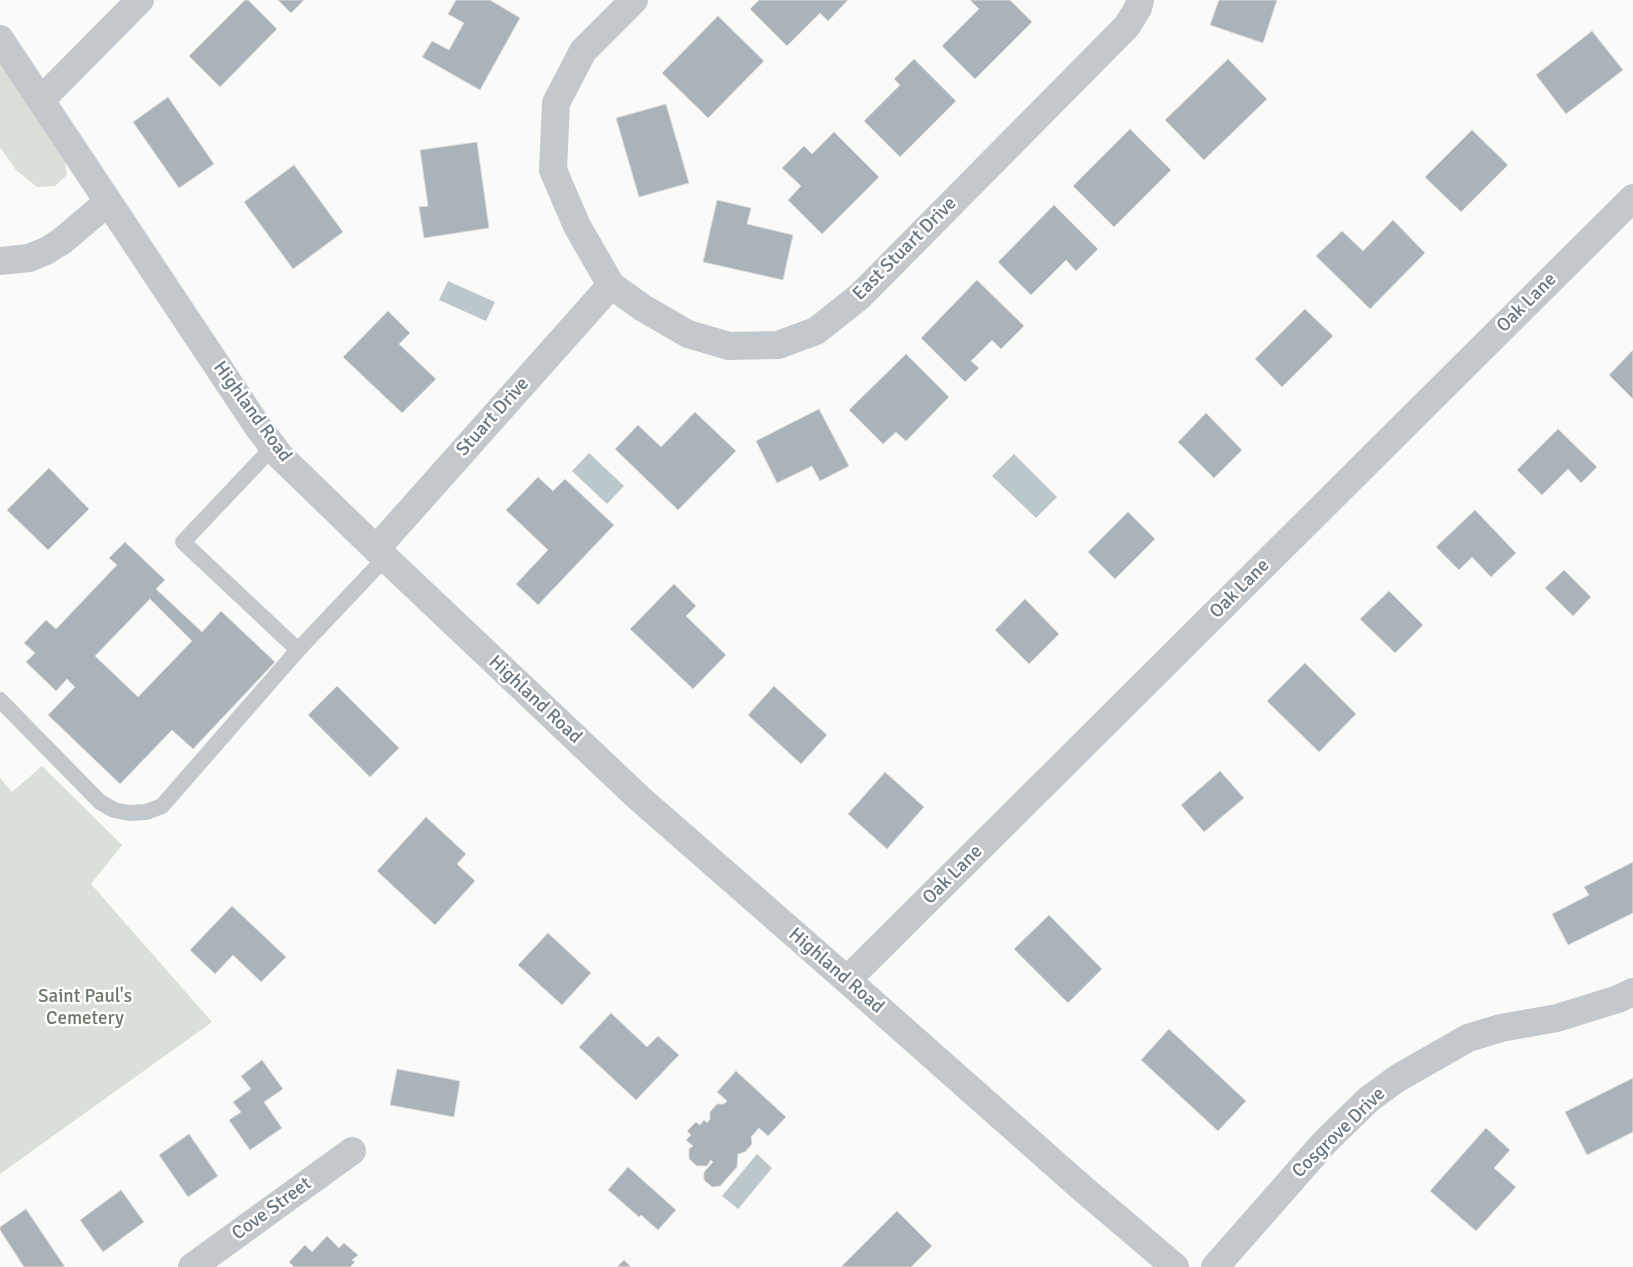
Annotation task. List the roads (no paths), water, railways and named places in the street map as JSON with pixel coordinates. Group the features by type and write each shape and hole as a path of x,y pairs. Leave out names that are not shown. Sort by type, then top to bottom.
{"street":[{"path":"41,100 140,0"},
{"path":"611,285 577,226 552,170 556,103 583,51 634,0"},
{"name":"East Stuart Drive","path":"611,285 643,308 688,334 729,346 778,345 816,331 860,296 1114,40 1127,26 1138,8 1140,0"},
{"name":"Highland Road","path":"0,39 258,428 273,447 381,554 639,798 1082,1188 1175,1267"},
{"name":"Oak Lane","path":"847,980 1633,198"},
{"path":"0,261 29,258 46,251 62,241 108,202"},
{"name":"Stuart Drive","path":"381,554 611,285"},
{"name":"Cosgrove Drive","path":"1215,1267 1324,1142 1369,1099 1398,1078 1468,1038 1501,1028 1557,1018 1618,999 1633,992"},
{"name":"Cove Street","path":"202,1265 352,1151"}],"lane":[{"path":"273,447 183,542 298,650"},
{"path":"0,700 100,802 114,810 129,813 146,812 162,806 381,554"}],"park label":[{"name":"Saint Paul's Cemetery","path":"85,1008"}]}
